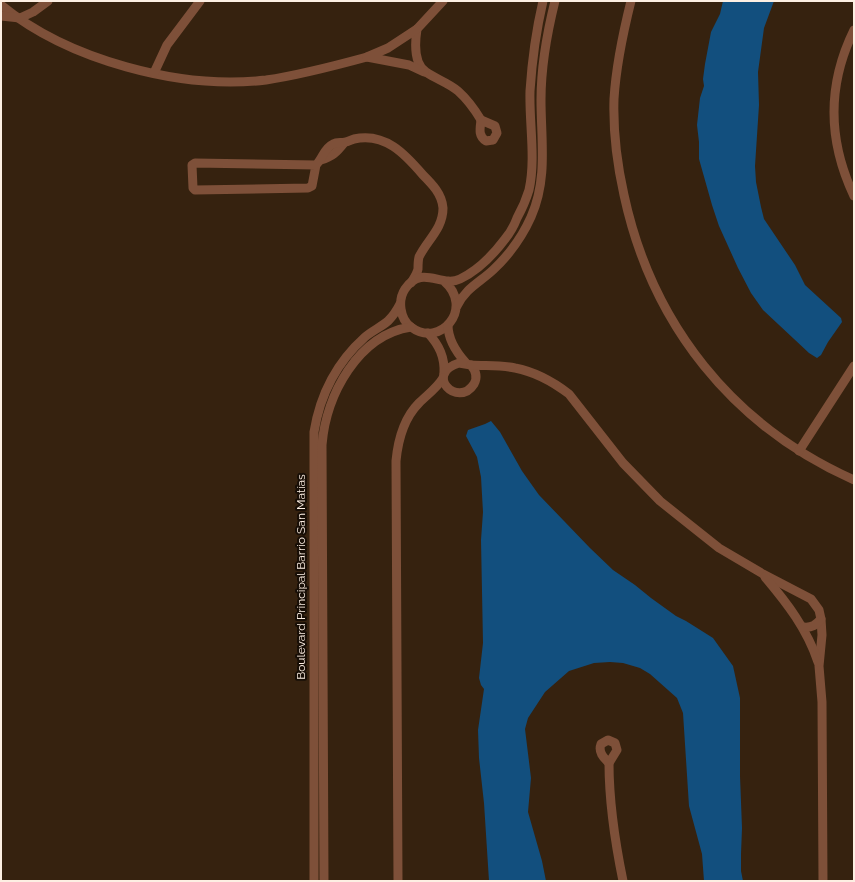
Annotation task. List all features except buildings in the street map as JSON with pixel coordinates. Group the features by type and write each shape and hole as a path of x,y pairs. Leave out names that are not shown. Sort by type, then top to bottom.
{"street":[{"path":"1,16 20,18 33,12 48,1"},
{"path":"154,73 167,45 200,1"},
{"path":"1,5 48,36 85,54 136,70 182,78 215,81 266,80 367,58 388,48 416,29 443,1"},
{"path":"543,1 532,66 530,124 531,177 523,207 507,237 486,261 475,270 453,282 429,277 416,279 403,292 400,304 403,317 411,327 419,331 428,333 435,332 448,325 452,320 461,297 466,291 492,271 512,250 535,209 543,171 541,119 543,75 549,29 555,1"},
{"path":"631,1 616,77 614,129 618,166 628,210 636,239 661,301 676,326 706,369 742,406 798,451 854,480"},
{"path":"416,29 415,50 418,62 424,72"},
{"path":"854,30 846,46 840,64 836,84 834,117 838,154 854,196"},
{"path":"367,58 409,65 424,72 458,91 470,104 481,120"},
{"path":"318,162 312,186 308,188 195,190 193,188 192,165 195,163 318,162 329,158 337,152 344,143 354,139 367,138 389,143 404,154 437,190 443,208 440,223 433,237 420,255 417,273 411,283"},
{"path":"418,268 429,277"},
{"path":"444,281 453,292 457,306"},
{"name":"Boulevard Principal Barrio San Matías","path":"314,881 314,432 320,405 326,390 349,353 363,339 388,321 400,304"},
{"path":"448,325 448,332 454,347 475,370 477,376 475,383"},
{"name":"Boulevard Principal Barrio San Matías","path":"324,881 322,445 324,429 334,398 344,377 352,365 380,338 399,329 411,327"},
{"path":"428,333 439,347 443,357 444,385 452,391"},
{"path":"398,881 396,461 400,438 409,415 432,391 452,365 459,363 515,368 546,378 558,386 569,394 622,463 660,501 719,548 763,574 811,599 819,610 822,619 819,666 822,702 823,881"},
{"path":"432,391 464,392 470,389 484,371 493,366"},
{"path":"798,451 854,366"},
{"path":"763,574 803,627 819,666"},
{"path":"803,627 810,628 822,619"},
{"path":"609,763 612,814 618,860 623,881"}],"water":[{"path":"723,1 774,1 764,28 758,72 759,105 755,166 756,182 764,219 795,265 805,285 841,318 842,322 821,355 817,358 809,353 763,310 751,293 719,226 699,159 697,125 700,98 704,86 703,79 705,64 711,32 720,14"},
{"path":"491,421 500,432 522,471 539,495 590,548 613,570 651,598 676,616 713,638 733,666 740,698 742,828 741,871 743,881 704,881 702,854 689,806 683,713 677,698 650,674 640,668 623,663 610,662 594,663 569,671 545,692 528,718 525,729 531,778 528,812 546,881 489,881 478,730 484,689 479,678 483,643 481,540 483,512 481,477 477,457 466,436 468,430"}]}
